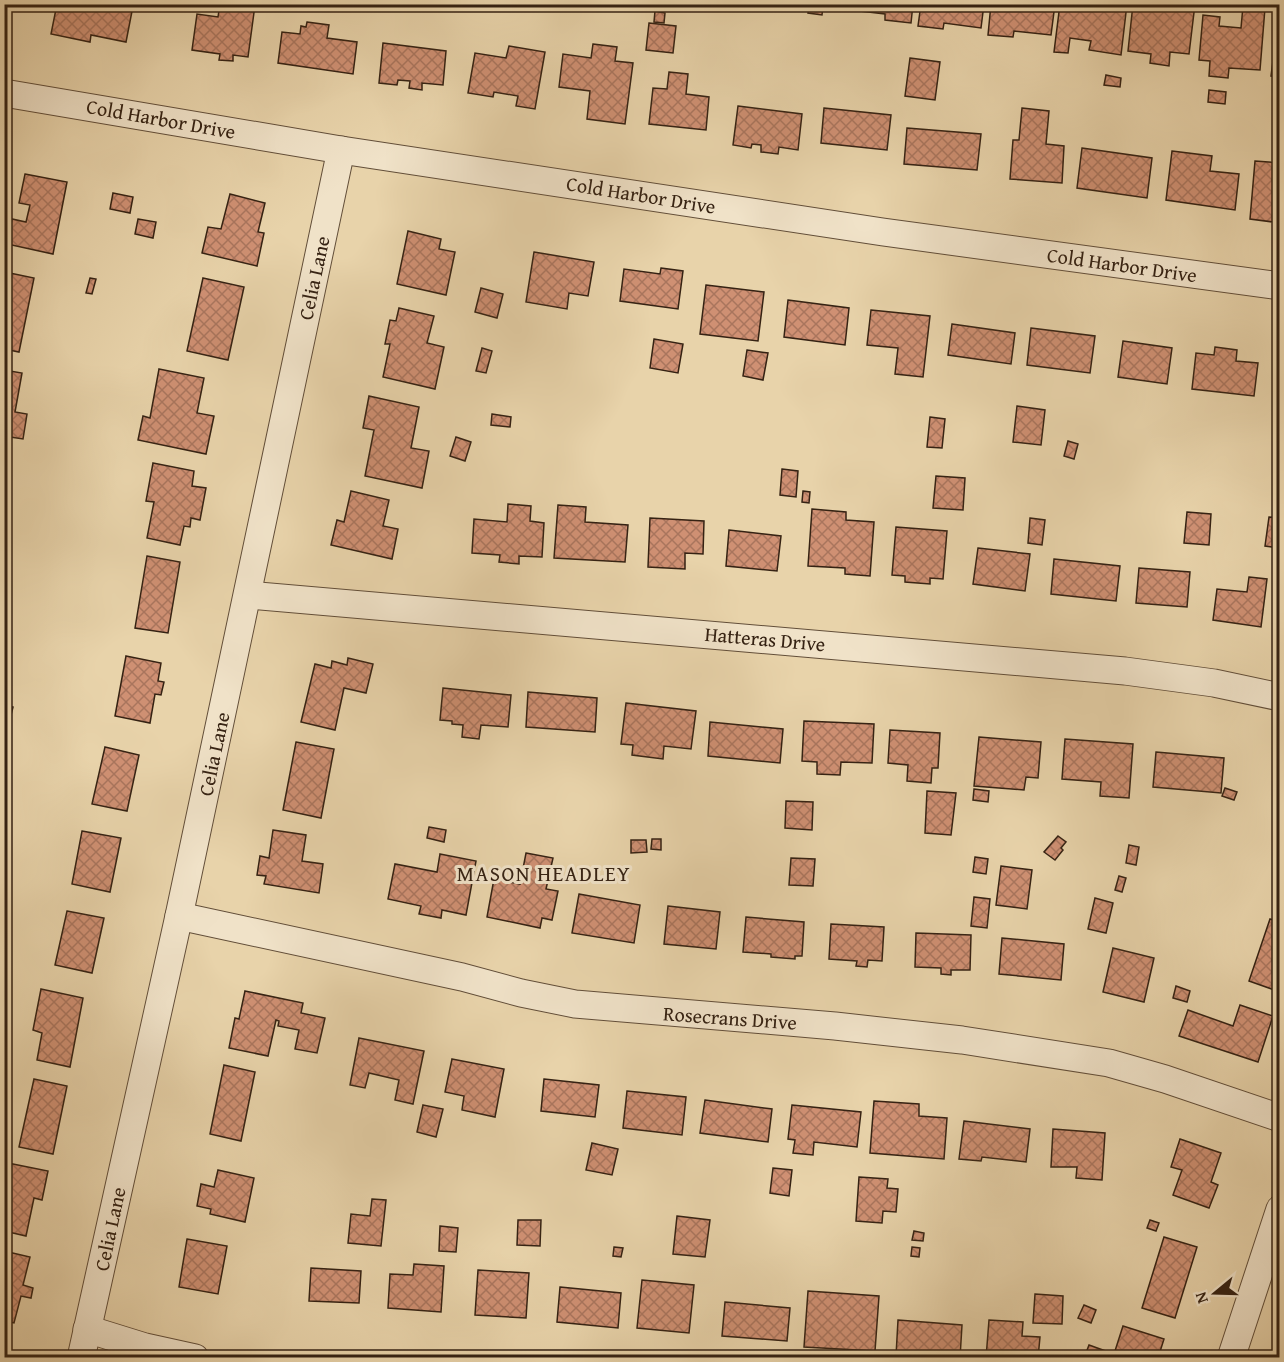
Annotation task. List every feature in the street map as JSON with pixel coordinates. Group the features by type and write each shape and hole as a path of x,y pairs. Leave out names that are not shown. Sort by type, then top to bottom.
{"street":[{"name":"Cold Harbor Drive","path":"4,93 341,150 872,230 1280,286"},
{"name":"Celia Lane","path":"81,1358 179,916 341,150"},
{"name":"Hatteras Drive","path":"248,595 1125,671 1214,683 1280,697"},
{"name":"Rosecrans Drive","path":"179,916 462,977 521,993 575,1004 835,1026 962,1040 1109,1063 1166,1079 1280,1118"},
{"path":"1232,1358 1280,1209"},
{"path":"87,1329 145,1347 195,1358"}],"building":[{"path":"57,4 133,6 126,42 91,35 90,42 51,34"},
{"path":"220,4 255,5 248,57 233,55 233,61 219,60 220,54 192,50 197,14 218,17"},
{"path":"542,4 553,4 552,10 541,9"},
{"path":"797,4 839,4 839,8 823,6 822,15 808,13 809,6"},
{"path":"853,4 913,4 911,23 885,20 885,14 852,10"},
{"path":"921,4 984,4 981,28 944,23 943,29 918,26"},
{"path":"991,4 1055,4 1051,35 1014,31 1013,37 988,35"},
{"path":"1060,4 1127,4 1121,55 1089,50 1091,41 1070,38 1068,53 1054,52"},
{"path":"1133,4 1195,4 1189,54 1170,52 1169,66 1150,63 1151,54 1128,51"},
{"path":"1243,6 1265,8 1260,70 1229,68 1228,78 1209,76 1210,61 1199,60 1203,15 1220,17 1219,26 1241,28"},
{"path":"655,11 665,13 664,23 654,22"},
{"path":"1280,15 1280,77 1271,76"},
{"path":"307,22 329,25 327,38 357,42 353,74 278,63 282,32 300,34 301,26 306,27"},
{"path":"649,23 676,26 673,53 646,50"},
{"path":"383,43 446,51 443,85 422,83 422,90 409,88 410,81 398,80 397,85 379,83"},
{"path":"593,44 617,47 615,61 633,63 625,124 587,119 590,91 559,87 563,54 591,58"},
{"path":"509,46 545,52 535,109 516,106 518,96 494,92 493,97 468,93 475,53 506,58"},
{"path":"910,58 940,62 935,100 905,96"},
{"path":"669,72 688,74 686,94 709,97 706,130 649,124 653,88 667,89"},
{"path":"1106,75 1121,78 1120,87 1104,85"},
{"path":"1209,90 1226,92 1225,104 1208,102"},
{"path":"738,106 802,114 798,150 779,147 778,154 761,152 761,145 752,144 751,148 733,145"},
{"path":"824,108 891,115 887,150 821,143"},
{"path":"1022,108 1049,111 1046,144 1064,146 1062,183 1010,179 1013,140 1019,140"},
{"path":"907,128 981,134 977,170 904,164"},
{"path":"1082,148 1152,158 1147,198 1077,188"},
{"path":"1172,151 1212,156 1210,171 1239,174 1235,210 1166,200"},
{"path":"1255,161 1280,163 1280,216 1274,215 1273,222 1250,219"},
{"path":"25,174 67,182 53,254 7,244 12,219 26,222 30,205 19,203"},
{"path":"113,193 133,197 130,213 110,209"},
{"path":"230,194 265,203 258,232 264,233 257,266 202,253 208,227 221,229"},
{"path":"138,219 156,222 153,238 135,234"},
{"path":"408,231 441,239 439,249 455,252 446,295 397,284"},
{"path":"534,252 594,262 588,296 569,293 567,309 526,302"},
{"path":"661,268 683,271 678,309 620,301 624,269 660,274"},
{"path":"5,272 34,278 19,352 4,349"},
{"path":"90,278 96,279 92,294 86,293"},
{"path":"203,278 244,287 228,360 187,351"},
{"path":"706,285 764,292 758,341 700,334"},
{"path":"481,288 503,294 497,318 475,312"},
{"path":"788,300 849,308 845,345 784,337"},
{"path":"399,308 434,316 427,343 444,347 435,389 383,377 390,344 385,344 390,320 396,321"},
{"path":"871,310 930,316 923,377 895,374 898,348 867,345"},
{"path":"952,324 1015,333 1011,364 948,355"},
{"path":"1031,328 1095,336 1090,373 1027,365"},
{"path":"654,339 683,344 678,373 650,368"},
{"path":"1123,341 1172,348 1167,384 1118,377"},
{"path":"1215,347 1237,350 1236,361 1258,363 1254,396 1192,389 1196,353 1214,355"},
{"path":"482,348 492,351 486,373 476,371"},
{"path":"747,350 768,353 763,380 743,376"},
{"path":"159,369 204,378 197,413 214,416 206,454 138,440 143,416 150,418"},
{"path":"4,370 22,373 15,412 27,414 23,439 4,436"},
{"path":"369,396 419,407 411,448 429,451 422,488 365,476 374,430 363,428"},
{"path":"1017,406 1045,410 1041,445 1013,442"},
{"path":"492,414 511,417 510,427 491,425"},
{"path":"930,417 945,419 942,448 927,447"},
{"path":"456,437 471,442 465,461 450,456"},
{"path":"1068,441 1078,444 1074,459 1064,456"},
{"path":"153,463 194,471 192,486 206,488 200,520 191,518 190,527 184,526 180,545 147,538 154,502 146,501"},
{"path":"782,469 798,471 796,497 780,495"},
{"path":"936,476 965,478 963,510 933,508"},
{"path":"351,491 389,500 383,526 398,529 392,559 331,545 337,520 344,522"},
{"path":"803,491 810,492 809,503 802,502"},
{"path":"508,504 531,506 530,521 544,523 542,557 519,556 519,564 499,562 500,555 472,553 474,519 507,522"},
{"path":"558,505 586,507 585,522 628,525 625,562 554,558"},
{"path":"812,509 846,512 846,520 874,522 870,576 845,574 845,568 808,566"},
{"path":"1187,512 1211,514 1209,545 1184,543"},
{"path":"1269,517 1280,518 1280,548 1265,546"},
{"path":"650,518 704,521 703,554 685,553 685,569 648,567"},
{"path":"1030,518 1045,520 1042,545 1028,543"},
{"path":"896,527 947,531 943,579 930,578 930,584 905,582 905,576 892,575"},
{"path":"729,530 781,536 777,571 726,566"},
{"path":"978,548 1030,554 1025,591 973,584"},
{"path":"147,556 180,562 168,633 135,628"},
{"path":"1054,559 1120,566 1116,601 1051,594"},
{"path":"1139,568 1190,572 1187,607 1136,603"},
{"path":"1249,577 1267,579 1261,627 1213,620 1217,589 1247,592"},
{"path":"126,656 161,663 158,681 164,682 161,695 155,694 150,723 115,716"},
{"path":"348,658 373,664 366,693 344,688 335,730 301,722 315,664 331,668 332,661 347,665"},
{"path":"443,688 511,695 508,727 481,725 479,739 462,737 463,725 440,720"},
{"path":"528,692 597,698 595,732 526,727"},
{"path":"626,703 696,711 691,749 664,746 663,759 632,755 633,745 621,744"},
{"path":"4,705 13,707 10,719 4,718"},
{"path":"804,721 874,724 872,763 841,762 840,775 817,774 817,762 802,761"},
{"path":"710,722 783,729 780,763 708,756"},
{"path":"890,730 940,733 938,768 932,768 931,783 907,781 908,765 888,763"},
{"path":"979,737 1041,742 1038,778 1026,777 1024,790 974,786"},
{"path":"1065,739 1133,744 1129,798 1100,796 1101,782 1062,779"},
{"path":"296,742 334,749 321,818 283,810"},
{"path":"105,747 139,755 127,811 92,804"},
{"path":"1156,752 1224,758 1221,793 1153,787"},
{"path":"1225,788 1237,792 1234,800 1222,796"},
{"path":"974,789 989,791 988,802 973,800"},
{"path":"927,791 956,793 951,835 925,833"},
{"path":"786,801 813,802 812,830 785,828"},
{"path":"429,827 446,830 444,842 427,838"},
{"path":"273,830 306,835 302,861 323,864 319,893 264,884 266,876 257,875 260,856 269,858"},
{"path":"82,831 121,838 110,892 72,884"},
{"path":"1058,836 1066,842 1055,860 1044,852"},
{"path":"652,839 661,839 661,850 651,849"},
{"path":"631,840 646,840 647,852 631,853"},
{"path":"1129,845 1139,847 1136,865 1126,863"},
{"path":"526,853 553,858 546,889 558,891 552,920 542,918 540,928 487,917 494,879 520,884"},
{"path":"440,854 476,861 466,915 442,910 441,918 419,914 421,906 388,899 395,864 437,872"},
{"path":"975,857 988,859 986,874 973,872"},
{"path":"791,858 815,859 813,886 789,885"},
{"path":"1001,866 1032,870 1027,909 996,905"},
{"path":"1119,876 1126,878 1122,892 1115,890"},
{"path":"579,894 640,905 634,943 572,933"},
{"path":"974,897 990,899 987,928 971,926"},
{"path":"1095,898 1113,903 1106,933 1088,929"},
{"path":"668,906 720,912 716,949 664,944"},
{"path":"67,911 104,918 92,973 55,965"},
{"path":"746,917 804,922 802,956 795,956 795,959 743,952"},
{"path":"1270,919 1280,922 1280,992 1249,981"},
{"path":"831,924 884,927 882,961 868,960 867,967 856,966 857,961 829,959"},
{"path":"916,933 971,935 970,970 951,970 951,975 941,974 941,968 915,967"},
{"path":"1002,938 1064,944 1061,980 999,974"},
{"path":"1113,948 1154,958 1144,1002 1103,992"},
{"path":"1176,986 1190,991 1187,1002 1173,998"},
{"path":"41,989 83,998 70,1067 37,1060 42,1033 33,1030"},
{"path":"245,991 303,1003 301,1013 325,1018 317,1053 295,1049 299,1030 278,1026 279,1021 276,1020 268,1056 229,1048 235,1018 239,1019"},
{"path":"1240,1005 1273,1016 1258,1062 1179,1036 1188,1010 1233,1026"},
{"path":"359,1038 424,1051 413,1104 395,1100 399,1080 369,1073 365,1088 350,1085"},
{"path":"452,1059 504,1069 495,1117 462,1110 464,1096 445,1092"},
{"path":"224,1065 255,1072 241,1141 210,1134"},
{"path":"34,1079 67,1086 53,1154 19,1147"},
{"path":"544,1079 599,1085 595,1117 541,1111"},
{"path":"627,1091 686,1097 682,1135 623,1128"},
{"path":"705,1100 772,1109 768,1142 700,1133"},
{"path":"874,1101 919,1104 919,1116 947,1118 944,1159 870,1153"},
{"path":"423,1105 443,1109 436,1137 417,1132"},
{"path":"792,1105 861,1112 857,1147 814,1142 813,1155 793,1153 795,1140 788,1139"},
{"path":"964,1121 1030,1129 1026,1162 982,1157 981,1161 959,1159"},
{"path":"1053,1129 1105,1133 1102,1180 1076,1178 1077,1167 1051,1167"},
{"path":"1180,1139 1221,1153 1211,1182 1218,1185 1209,1208 1173,1195 1182,1170 1171,1167"},
{"path":"592,1143 618,1149 612,1175 586,1170"},
{"path":"8,1163 48,1171 42,1200 34,1198 26,1236 4,1231 4,1178"},
{"path":"773,1168 792,1170 789,1196 770,1193"},
{"path":"218,1170 254,1178 245,1222 210,1214 211,1209 197,1206 201,1184 214,1187"},
{"path":"859,1177 888,1179 887,1188 898,1189 896,1212 883,1211 882,1223 856,1221"},
{"path":"372,1199 386,1200 381,1246 348,1243 351,1214 370,1216"},
{"path":"677,1216 710,1220 705,1257 673,1254"},
{"path":"518,1220 541,1220 540,1246 517,1245"},
{"path":"1150,1220 1159,1223 1156,1231 1147,1228"},
{"path":"440,1226 458,1228 456,1252 439,1251"},
{"path":"914,1231 924,1233 923,1241 912,1240"},
{"path":"1164,1237 1197,1247 1175,1318 1142,1308"},
{"path":"187,1239 227,1246 218,1294 179,1287"},
{"path":"614,1247 623,1248 621,1257 613,1256"},
{"path":"912,1247 920,1248 919,1257 911,1256"},
{"path":"4,1251 30,1257 23,1285 33,1288 31,1298 21,1296 14,1323 4,1321"},
{"path":"414,1264 444,1266 441,1312 388,1308 390,1274 413,1275"},
{"path":"311,1268 361,1271 359,1303 309,1301"},
{"path":"478,1270 529,1273 526,1318 475,1315"},
{"path":"642,1280 694,1285 689,1333 637,1328"},
{"path":"560,1287 621,1293 618,1328 557,1322"},
{"path":"808,1291 879,1296 875,1351 804,1347"},
{"path":"1035,1294 1063,1296 1062,1324 1033,1323"},
{"path":"725,1302 790,1308 787,1341 722,1336"},
{"path":"1084,1305 1096,1310 1091,1323 1078,1318"},
{"path":"898,1320 962,1325 960,1358 896,1356"},
{"path":"989,1320 1023,1322 1022,1336 1040,1337 1038,1358 986,1358"},
{"path":"1123,1326 1164,1339 1158,1358 1084,1358 1089,1345 1114,1354"}],"district":[{"name":"MASON HEADLEY","path":"544,874"}]}
